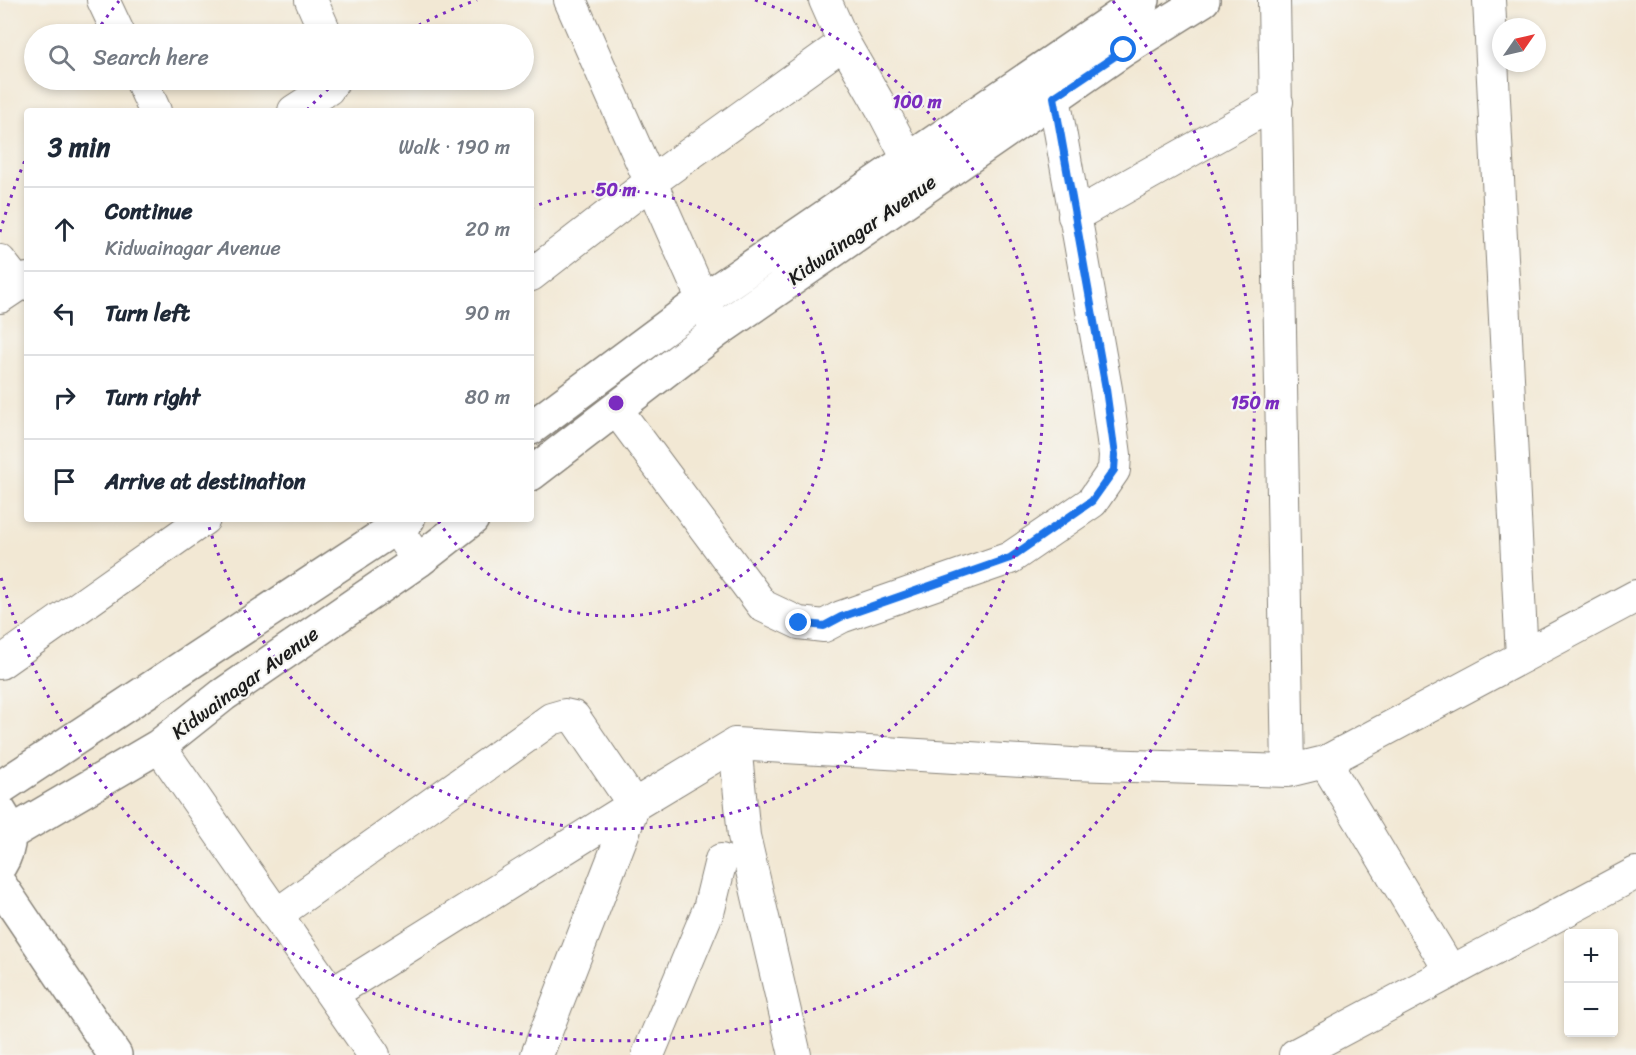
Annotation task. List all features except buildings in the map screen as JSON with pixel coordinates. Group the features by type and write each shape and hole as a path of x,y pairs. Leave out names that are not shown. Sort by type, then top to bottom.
{"main road":[{"name":"Kidwainagar Avenue","path":"534,426 703,300 908,159 1115,22 1143,0"},
{"name":"Kidwainagar Avenue","path":"534,472 717,331 1054,97 1115,22 1203,0"},
{"path":"0,788 398,522"},
{"name":"Kidwainagar Avenue","path":"3,837 159,746 223,695 418,561 468,522"},
{"path":"0,885 115,1055"}],"street":[{"path":"103,0 115,24"},
{"path":"311,0 322,24"},
{"path":"570,0 717,331"},
{"path":"825,0 844,43 925,186"},
{"path":"1274,0 1288,771"},
{"path":"1489,0 1522,657"},
{"path":"534,273 651,182 844,43"},
{"path":"146,90 154,108"},
{"path":"299,108 326,90"},
{"path":"616,409 763,606 799,623 824,626 841,617 1010,558 1092,501 1114,470 1115,455 1106,389 1054,97"},
{"path":"1074,216 1277,102"},
{"path":"0,663 200,522"},
{"path":"398,522 418,561"},
{"path":"332,994 735,744 1072,764 1288,771 1325,762 1636,596"},
{"path":"276,915 551,719 565,715 574,717 634,805"},
{"path":"735,744 744,836 795,1055"},
{"path":"159,746 375,1055"},
{"path":"1325,762 1451,972"},
{"path":"537,1055 634,805"},
{"path":"648,1055 709,909 721,860"},
{"path":"1295,1055 1636,873"}],"route":[{"path":"799,623 824,626 841,617 1010,558 1092,501 1114,470 1115,455 1106,389 1054,97 1124,50"}]}
